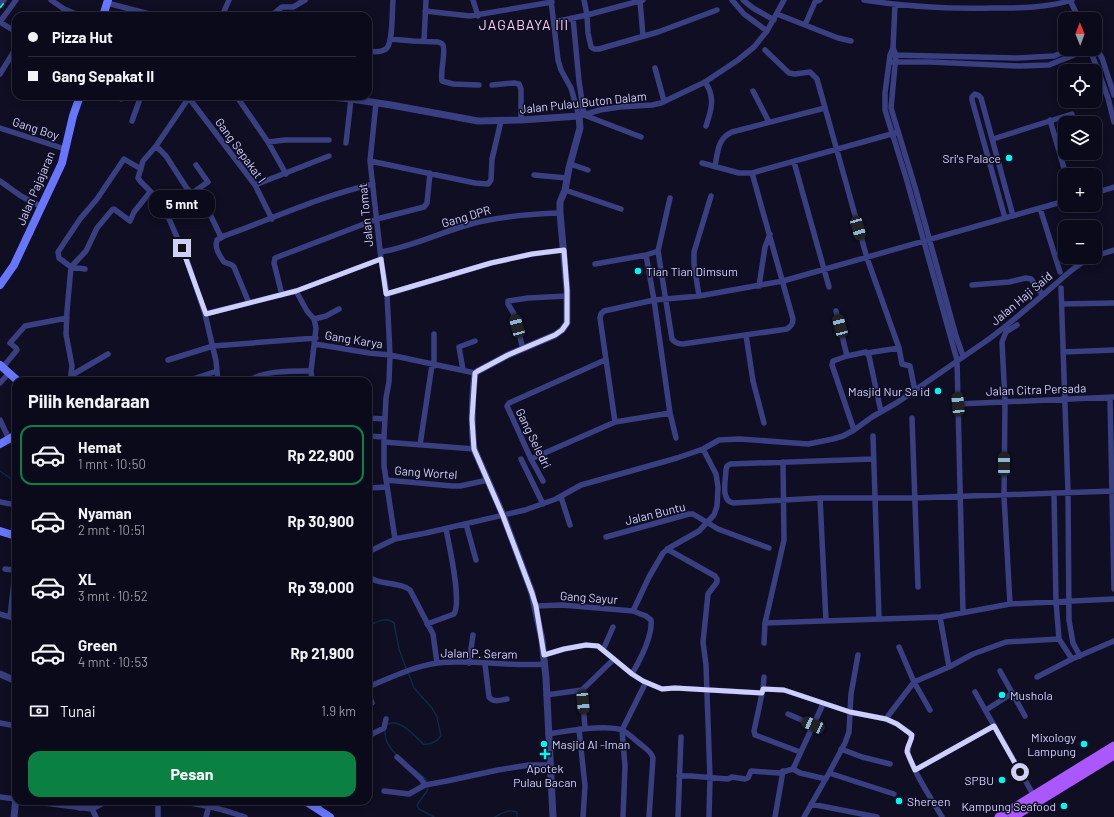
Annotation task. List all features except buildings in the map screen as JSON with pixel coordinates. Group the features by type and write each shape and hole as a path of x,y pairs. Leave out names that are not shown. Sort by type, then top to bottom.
{"main road":[{"path":"104,12 108,2"},
{"name":"Jalan Pajajaran","path":"0,285 12,268 62,163 73,116 79,100"},
{"path":"1,366 14,377"},
{"path":"0,444 12,438"},
{"path":"0,531 12,535"},
{"path":"1013,817 1095,762 1114,746"},
{"path":"1095,762 1114,755"},
{"path":"999,817 1034,796 1085,769"},
{"path":"310,805 330,817"}],"street":[{"path":"0,4 4,0"},
{"path":"12,30 0,22 16,0"},
{"path":"51,0 71,12"},
{"path":"224,12 229,0"},
{"path":"276,12 282,7 293,6 305,0"},
{"path":"372,52 386,49 390,39 393,0"},
{"path":"424,41 426,0"},
{"path":"473,0 478,16"},
{"path":"584,0 590,43 593,48 599,49 658,32 717,10"},
{"path":"554,22 641,0 643,36"},
{"path":"744,0 753,8 774,20"},
{"name":"Jalan Pulau Buton Dalam","path":"357,100 478,121 521,120 581,115 620,107 652,105 705,82 738,60 754,47 767,32 784,0"},
{"path":"806,25 814,2 820,0"},
{"path":"864,0 895,5 967,9 1022,8 1045,6 1071,0 1076,12"},
{"path":"425,11 478,16 551,1 558,60 581,115 641,137"},
{"path":"733,1 744,14 767,32"},
{"path":"108,2 143,12"},
{"path":"895,5 893,55 885,110 963,356"},
{"path":"777,14 838,38 851,41"},
{"path":"553,817 545,664 536,606 503,516 474,449 472,419 475,373 482,368 555,335 562,330 567,323 567,296 560,202 565,190 570,164 580,128 581,115 573,18"},
{"path":"390,39 438,42 443,46 443,81 467,85 478,85"},
{"path":"765,50 789,73 813,73 817,79 867,258 899,348 903,364 910,366 915,391"},
{"path":"0,74 12,54"},
{"path":"893,55 1017,58 1054,56 1058,54"},
{"path":"892,62 930,62 1018,66 1049,65 1071,56"},
{"path":"1096,56 1114,122"},
{"path":"1100,56 1112,79 1114,96"},
{"path":"892,62 891,108 927,241 955,361 958,404 963,613"},
{"path":"655,68 664,101"},
{"path":"705,82 711,93 712,105 706,126"},
{"path":"492,86 514,83 519,84 521,89 521,120"},
{"path":"753,91 769,122"},
{"path":"1005,218 972,100 972,97 975,94 980,98 1013,216"},
{"path":"132,121 140,100"},
{"path":"187,100 156,146 143,161 139,180 158,199 166,212 187,260 206,314 213,346 217,377"},
{"name":"Gang Sepakat I","path":"191,100 255,185 272,219"},
{"path":"240,100 268,142 286,174"},
{"path":"346,143 351,100"},
{"name":"Jalan Tomat","path":"376,103 370,161 386,294 390,355 385,419 384,466 395,539"},
{"path":"715,166 720,141 725,135 825,108"},
{"path":"992,139 1072,114"},
{"path":"1050,120 1064,168"},
{"path":"370,161 485,184 490,183 492,158 501,121"},
{"name":"Gang Boy","path":"1,131 65,149"},
{"path":"702,163 739,173 752,173 836,151 898,132"},
{"path":"268,142 285,140 329,140"},
{"path":"156,146 166,156 186,187 210,212 221,237"},
{"path":"255,185 329,156"},
{"path":"85,269 71,268 59,258 58,252 88,207 97,199 124,159 141,169"},
{"path":"794,162 829,287"},
{"path":"570,164 588,170"},
{"path":"192,193 208,182 196,165"},
{"path":"282,295 274,263 275,258 376,219 424,207 427,203 430,173"},
{"path":"670,198 658,251 672,339 679,344 787,328 793,323 793,319 752,173"},
{"path":"534,175 567,178"},
{"path":"0,182 21,196 42,207"},
{"path":"249,303 234,267 224,262 219,254 216,243 221,237 272,219 327,196 373,184"},
{"path":"1102,191 1114,187"},
{"path":"565,190 621,209"},
{"path":"71,377 72,366 66,334 71,268 86,251 96,228 112,210 130,220 134,212 150,192"},
{"path":"699,296 694,264 694,252 711,196"},
{"path":"615,422 600,318 601,314 604,312 654,300 699,296 783,282 1058,203"},
{"path":"1040,208 1060,272"},
{"name":"Gang DPR","path":"380,252 396,249 478,222 511,216 560,213"},
{"path":"759,286 765,247 770,234"},
{"path":"386,294 491,263 532,254 564,250"},
{"name":"Jalan Haji Said","path":"1102,254 1114,250"},
{"path":"595,264 646,255 658,251"},
{"path":"646,255 670,413 676,438"},
{"path":"206,314 296,291 381,259"},
{"name":"Jalan Haji Said","path":"372,550 395,539 503,516 543,504 561,497 581,485 677,458 703,449 719,440 740,439 808,444 843,436 915,391 955,361 1001,330 1061,278 1080,264"},
{"path":"972,285 1009,282 1026,278 1031,279 1042,294"},
{"path":"1061,288 1070,601 1069,620 1073,643 1080,656"},
{"path":"296,291 307,312 314,319 315,341 312,377"},
{"path":"523,349 514,314 508,304 508,301 534,297 567,296"},
{"path":"1062,304 1114,303"},
{"path":"314,319 326,316 339,309"},
{"path":"836,311 847,356"},
{"path":"1,366 17,350 10,343 25,326 67,318"},
{"path":"1010,604 1004,496 1005,401 1002,339 1006,332 1017,325"},
{"path":"420,445 433,365 434,334"},
{"path":"746,335 753,381 764,423"},
{"name":"Gang Karya","path":"168,360 213,346 315,341 475,373"},
{"path":"463,370 459,347 475,341"},
{"path":"854,430 835,374 833,361 847,356 867,352 899,348"},
{"path":"1063,352 1114,350"},
{"path":"867,352 871,362 881,412"},
{"path":"73,377 108,354"},
{"name":"Gang Seledri","path":"542,481 507,407 508,405 605,360"},
{"path":"199,377 216,371"},
{"path":"258,377 275,372 311,371"},
{"path":"0,383 9,373"},
{"path":"1112,397 1114,589"},
{"name":"Jalan Citra Persada","path":"958,404 1112,397"},
{"path":"531,459 615,422 670,413"},
{"path":"372,418 385,419"},
{"path":"912,418 918,587"},
{"path":"0,420 12,436"},
{"path":"873,436 879,620"},
{"path":"372,437 420,445 474,449"},
{"path":"633,611 657,562 667,550 699,531 714,515 717,506 718,487 716,474 703,449"},
{"name":"Gang Seledri","path":"522,459 543,504"},
{"path":"873,459 730,464 726,469 725,498 728,502 733,503 820,498 1004,496 1113,491"},
{"path":"764,643 765,622 784,540 783,462"},
{"name":"Gang Wortel","path":"386,480 452,486 460,486 488,480"},
{"path":"372,488 388,487"},
{"path":"1056,493 1056,602 1059,640 1072,659"},
{"path":"561,497 570,525"},
{"path":"820,498 826,621"},
{"path":"0,502 12,504"},
{"name":"Jalan Buntu","path":"606,537 693,514 724,532 769,548"},
{"path":"466,524 476,560"},
{"path":"428,624 454,614 456,609 456,585 446,528"},
{"path":"667,550 715,576 717,579 717,582 708,594 703,642 707,690 710,778 709,817"},
{"path":"5,569 12,570"},
{"path":"372,580 391,583 410,590 428,624 434,640 437,663"},
{"path":"0,614 10,617 12,599"},
{"path":"765,622 879,620 940,617 1010,604 1114,599"},
{"name":"Gang Sayur","path":"536,606 562,605 633,611 646,616 650,620 651,630 642,656 632,674"},
{"path":"940,617 949,667"},
{"path":"603,650 613,627"},
{"path":"469,663 473,635"},
{"path":"888,716 914,682 949,667 973,654 1006,642 1059,640"},
{"path":"1037,677 1072,659 1114,641"},
{"path":"544,655 564,649 586,645 598,646 632,674 662,689 784,690 850,712 886,719 897,724 910,733 912,739 907,748 907,752 915,770 942,817"},
{"path":"899,647 914,682 930,710"},
{"path":"804,817 826,779 845,743 849,732 851,694 858,655"},
{"path":"546,695 582,690 614,659"},
{"name":"Jalan P. Seram","path":"372,685 416,668 437,663 545,664"},
{"path":"485,664 489,697 492,701 508,699"},
{"path":"1000,671 1025,716"},
{"path":"0,674 12,679"},
{"path":"764,677 763,691 754,731 755,735 800,752"},
{"path":"623,817 626,766 622,730 646,682"},
{"path":"582,690 584,786 583,817"},
{"path":"975,692 1034,796"},
{"path":"986,710 1012,692"},
{"path":"793,769 823,704"},
{"path":"788,714 813,725"},
{"path":"372,734 384,728 386,719"},
{"path":"0,723 12,725"},
{"path":"915,770 994,726"},
{"path":"548,734 582,729 622,730 652,754 654,758 649,817"},
{"path":"678,817 681,737"},
{"path":"841,749 862,757 890,764"},
{"path":"397,757 425,784"},
{"path":"384,791 409,794 425,784 438,783 529,765 550,765"},
{"path":"679,776 728,779 732,777 746,779 751,771 779,773 793,769 800,773 826,779"},
{"path":"775,817 783,772"},
{"path":"829,773 894,794"},
{"path":"0,797 12,798"},
{"path":"811,804 877,817"},
{"path":"14,817 15,805"},
{"path":"62,805 92,809 100,805"},
{"path":"158,805 158,817"},
{"path":"317,810 320,805"},
{"path":"206,817 209,806 245,817"},
{"path":"92,809 96,817"}],"waterway":[{"path":"0,471 12,479"},
{"path":"372,624 385,620 394,623 399,649 406,668"},
{"path":"388,724 393,723 403,726 423,744 434,742 441,736 437,717 432,708 414,688 408,672"},
{"path":"385,729 385,737 388,744 397,755"},
{"path":"415,770 426,779 427,783"},
{"path":"428,787 427,791 417,805 419,809 434,817"},
{"path":"495,817 508,811 517,812 517,817"}],"railway":[{"path":"0,8 6,0"}],"place":[{"name":"Sri's Palace","path":"1009,158"},
{"name":"Tian Tian Dimsum","path":"638,271"},
{"name":"Masjid Nur Sa id","path":"938,391"},
{"name":"Mushola","path":"1002,695"},
{"name":"Masjid Al -Iman","path":"544,744"},
{"name":"Mixology Lampung","path":"1084,744"},
{"name":"Apotek Pulau Bacan","path":"545,754"},
{"name":"SPBU","path":"1002,780"},
{"name":"Shereen","path":"899,801"},
{"name":"Kampung Seafood","path":"1064,806"}],"district":[{"name":"JAGABAYA III","path":"524,24"}],"route":[{"path":"182,248 206,314 296,291 381,259 386,294 491,263 532,254 564,250 567,290 567,323 562,330 555,335 508,355 475,373 473,397 472,419 474,449 503,516 532,593 536,606 544,655 564,649 593,645 598,646 605,651 632,674 657,688 762,693 763,689 777,689 850,712 886,719 897,724 912,735 907,752 915,770 994,726 1020,772"}]}
